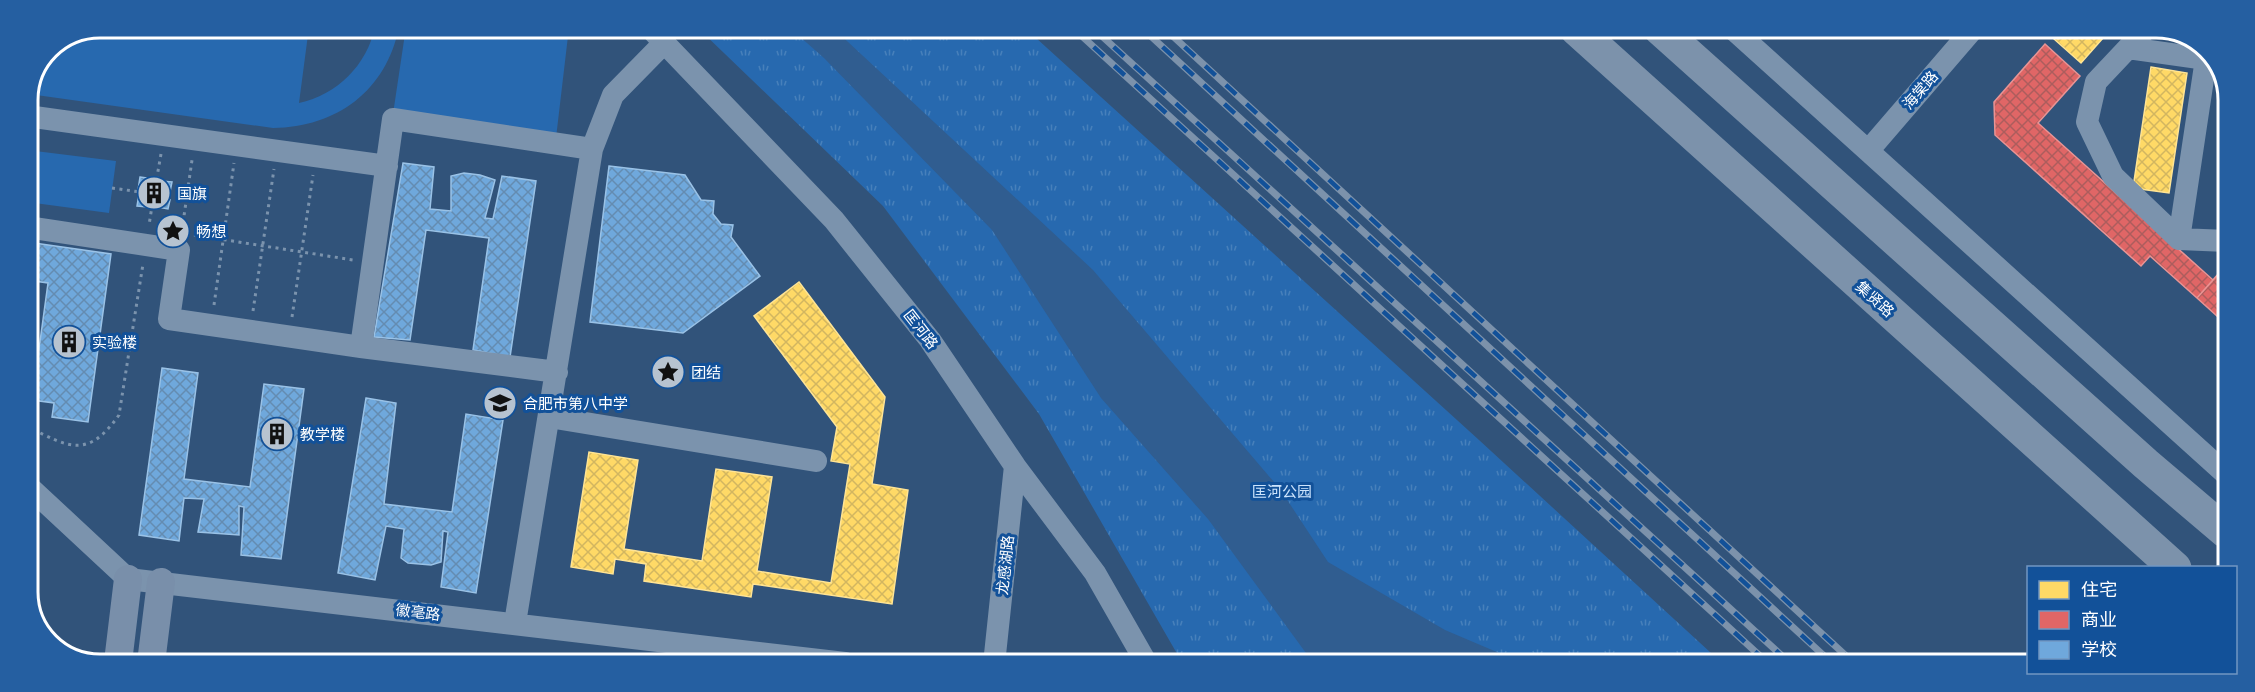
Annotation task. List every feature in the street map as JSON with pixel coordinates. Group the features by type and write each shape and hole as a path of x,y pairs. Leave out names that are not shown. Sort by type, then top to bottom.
{"highway":[{"name":"集贤路","path":"1585,37 2174,566"},
{"path":"1668,37 2137,457 2218,525"}],"main road":[{"path":"119,654 128,579"},
{"path":"152,654 161,582"}],"street":[{"path":"515,623 592,149 613,95 656,37"},
{"name":"匡河路","path":"660,37 834,220 930,340 1015,466 1095,573 1142,654"},
{"path":"1742,37 2218,467"},
{"name":"海棠路","path":"1868,151 1966,37"},
{"path":"2138,37 2096,82 2086,122 2113,176 2179,239 2217,241"},
{"path":"2128,48 2201,58"},
{"path":"2179,239 2209,67"},
{"path":"37,117 387,166"},
{"path":"361,347 393,119 592,149"},
{"path":"37,229 147,245 180,242 169,319 557,372"},
{"path":"549,417 816,461"},
{"name":"龙感湖路","path":"995,654 1015,466"},
{"path":"38,497 128,579"},
{"name":"徽毫路","path":"128,579 771,654"}],"path":[{"path":"38,431 68,445 90,445 107,432 119,415 164,135"},
{"path":"195,140 180,242 224,240 373,263"},
{"path":"212,325 237,145"},
{"path":"250,331 277,151"},
{"path":"289,337 315,156"},
{"path":"112,188 154,194"}],"green space":[{"path":"99,37 308,37 299,103 326,93 348,76 365,54 372,37 396,37 383,70 355,101 318,121 273,128 38,95 42,76 48,65 65,48 87,39"},
{"path":"405,37 568,37 556,138 393,114"},
{"name":"匡河公园","path":"707,37 1035,37 1712,654 1177,654 1039,414 883,206"},
{"path":"37,151 116,161 109,213 37,203"}],"shaded area":[{"path":"800,37 843,37 1093,270 1280,489 1328,562 1445,630 1501,654 1307,654 1208,519 1101,398 992,230 824,58"}],"building: 住宅":[{"path":"2056,37 2104,37 2081,63 2054,39"},
{"path":"2151,67 2187,73 2169,193 2133,188"},
{"path":"799,282 885,397 872,484 908,490 892,604 753,584 751,597 644,581 646,564 615,559 613,574 571,567 589,452 638,460 624,549 702,561 716,469 772,477 757,571 831,583 850,464 831,461 837,427 754,316"}],"building: 商业":[{"path":"2045,44 2080,76 2038,123 2213,280 2197,298 2150,256 2141,266 1995,135 1994,102"},
{"path":"2217,275 2217,316 2197,298"}],"building: 学校":[{"path":"403,163 434,167 430,209 451,211 451,176 464,173 495,180 485,218 493,219 502,176 536,181 510,357 473,350 489,238 426,230 410,340 374,337"},
{"path":"609,166 685,175 701,200 714,201 713,214 721,224 733,225 731,237 760,276 683,333 590,322"},
{"name":"国旗","path":"140,177 153,179 152,188 160,190 161,181 172,182 170,192 164,191 163,199 170,200 168,209 157,207 158,199 149,198 148,207 137,206 139,194 145,195 145,191 138,190"},
{"name":"实验楼","path":"37,243 111,254 88,422 52,417 54,403 38,401 38,360 48,283 37,281"},
{"name":"教学楼","path":"162,368 198,373 184,479 250,487 264,384 304,389 281,559 241,555 244,507 239,506 239,535 198,532 204,499 184,498 179,541 139,535"},
{"name":"教学楼","path":"366,398 396,403 384,504 452,512 466,414 503,420 476,593 441,587 448,532 443,531 441,562 431,565 408,563 401,558 404,529 386,526 375,580 338,573"}],"railway":[{"path":"1083,37 1758,654"},
{"path":"1103,37 1780,654"},
{"path":"1152,37 1822,654"},
{"path":"1174,37 1844,654"}],"place":[{"name":"国旗","path":"154,193"},
{"name":"畅想","path":"173,231"},
{"name":"实验楼","path":"69,342"},
{"name":"团结","path":"668,372"},
{"name":"合肥市第八中学","path":"500,403"},
{"name":"教学楼","path":"277,434"}]}
